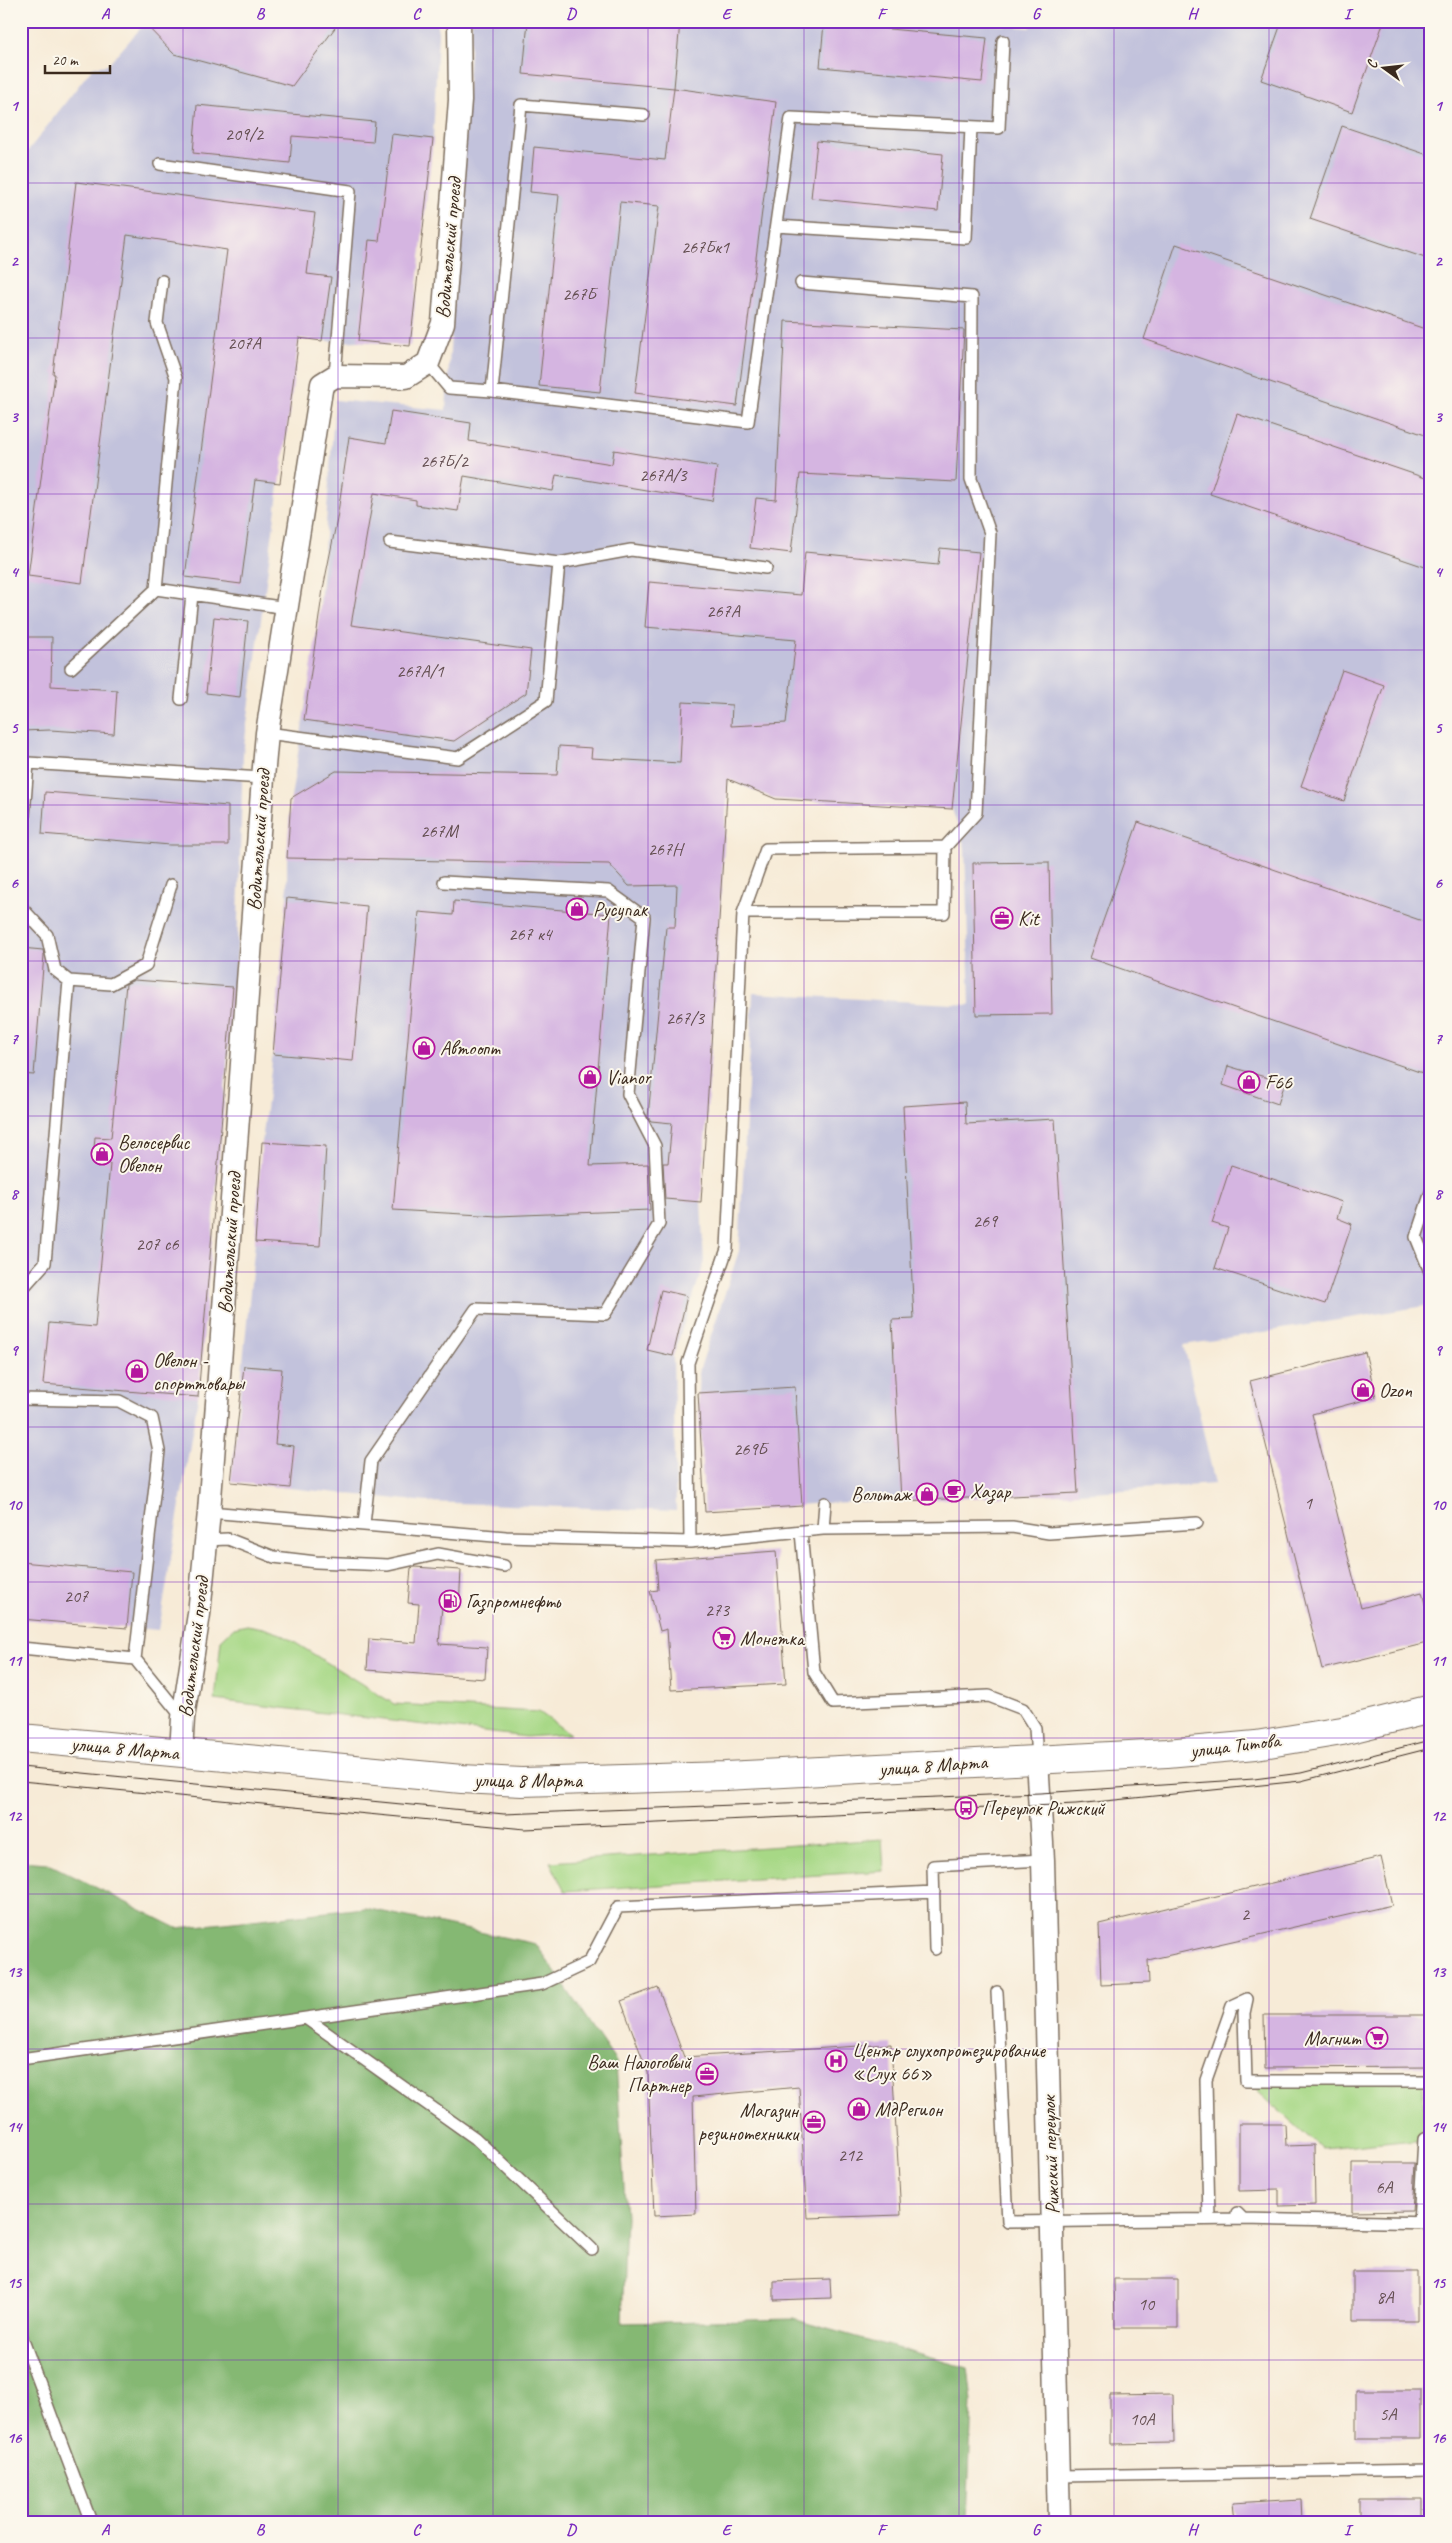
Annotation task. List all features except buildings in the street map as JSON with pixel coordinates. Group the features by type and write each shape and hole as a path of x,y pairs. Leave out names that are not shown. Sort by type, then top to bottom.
{"main road":[{"name":"улица Титова","path":"1037,1759 1167,1753 1256,1745 1342,1731 1431,1709"},
{"name":"улица 8 Марта","path":"21,1738 462,1779 522,1782 744,1775 1037,1759"}],"street":[{"name":"Водительский проезд","path":"428,363 443,324 460,100 459,21"},
{"path":"334,376 406,377 428,363"},
{"name":"Водительский проезд","path":"181,1753 183,1718 199,1614 209,1512 262,778 267,733 322,384 334,376"},
{"name":"Рижский переулок","path":"1037,1759 1042,1860 1044,1978 1053,2221 1059,2522"}],"lane":[{"path":"428,363 449,388 492,391 748,422 791,118 999,128 1003,41"},
{"path":"492,391 521,105 644,115"},
{"path":"776,226 966,238 971,127"},
{"path":"160,164 350,191 334,376"},
{"path":"71,668 156,589 176,378 157,323 162,281"},
{"path":"743,913 944,913 945,847 976,813 990,533 971,478 972,297 801,283"},
{"path":"390,542 559,563 631,550 766,568"},
{"path":"267,733 458,758 546,701 559,563"},
{"path":"156,589 287,608"},
{"path":"181,699 192,595"},
{"path":"21,854 28,763 262,778"},
{"path":"690,1542 688,1363 727,1249 743,913 766,849 945,847"},
{"path":"364,1524 371,1461 476,1309 605,1314 659,1224 655,1146 628,1094 644,917 608,891 444,882"},
{"path":"21,907 47,935 54,970 68,981 111,984 146,965 171,885"},
{"path":"21,1290 45,1263 68,981"},
{"path":"1431,1192 1416,1237 1431,1274"},
{"path":"21,1399 119,1402 152,1418 159,1450 135,1659"},
{"path":"823,1529 825,1503"},
{"path":"209,1512 506,1536 690,1542 823,1529 1012,1527 1049,1534 1197,1524"},
{"path":"801,1532 814,1672 833,1703 988,1696 1023,1709 1035,1728 1037,1759"},
{"path":"206,1540 228,1539 274,1557 316,1562 388,1565 438,1554 504,1566"},
{"path":"21,1648 135,1659 183,1718"},
{"path":"935,1949 933,1866 1042,1860"},
{"path":"21,2059 542,1984 589,1962 618,1907 934,1892"},
{"path":"997,1992 1008,2222 1208,2219 1240,2216 1431,2223"},
{"path":"1208,2219 1206,2080 1232,2006 1247,1999 1244,2013 1246,2082 1431,2081"},
{"path":"307,2019 475,2138 592,2249"},
{"path":"1418,2223 1424,2139"},
{"path":"21,2335 91,2522"},
{"path":"1059,2476 1431,2470"}],"shaded area":[{"path":"147,21 436,21 438,32 433,139 410,346 300,338 298,344 243,754 237,951 198,1397 159,1630 21,1619 21,196 24,156 93,67 108,65"},
{"path":"472,21 714,21 784,30 797,21 952,21 1030,28 1031,21 1431,21 1431,1305 1184,1345 1215,1484 1078,1493 825,1503 705,1512 698,1393 699,1371 739,1251 753,993 970,1005 965,847 952,809 776,799 738,784 729,767 701,1202 704,1264 673,1356 676,1511 427,1502 231,1482 255,1242 262,1142 273,1054 287,898 287,858 291,798 319,620 335,400 446,410"}],"green space":[{"path":"247,1625 281,1634 394,1704 539,1712 570,1734 526,1737 215,1700 221,1640 234,1628"},
{"path":"882,1839 884,1871 565,1891 550,1862"},
{"path":"21,1861 47,1863 177,1928 365,1908 536,1944 616,2062 626,2217 622,2323 793,2319 968,2368 972,2402 967,2522 21,2522"},
{"path":"1246,2081 1423,2081 1424,2138 1431,2139 1431,2191 1424,2139 1322,2149"}],"tram line":[{"path":"21,1767 504,1814 1040,1793 1254,1779 1301,1773 1431,1740"},
{"path":"21,1781 525,1829 1076,1804 1301,1781 1431,1748"}],"place":[{"name":"Русупак","path":"577,909"},
{"name":"Kit","path":"1002,918"},
{"name":"Автоопт","path":"424,1048"},
{"name":"Vianor","path":"590,1077"},
{"name":"F66","path":"1249,1082"},
{"name":"Велосервис Овелон","path":"102,1154"},
{"name":"Овелон - спорттовары","path":"137,1371"},
{"name":"Ozon","path":"1363,1390"},
{"name":"Хазар","path":"954,1491"},
{"name":"Вольтаж","path":"927,1494"},
{"name":"Газпромнефть","path":"450,1601"},
{"name":"Монетка","path":"724,1638"},
{"name":"Переулок Рижский","path":"966,1808"},
{"name":"Магнит","path":"1377,2038"},
{"name":"Центр слухопротезирование «Слух 66»","path":"836,2061"},
{"name":"Ваш Налоговый Партнер","path":"707,2074"},
{"name":"МдРегион","path":"859,2109"},
{"name":"Магазин резинотехники","path":"814,2122"}]}
